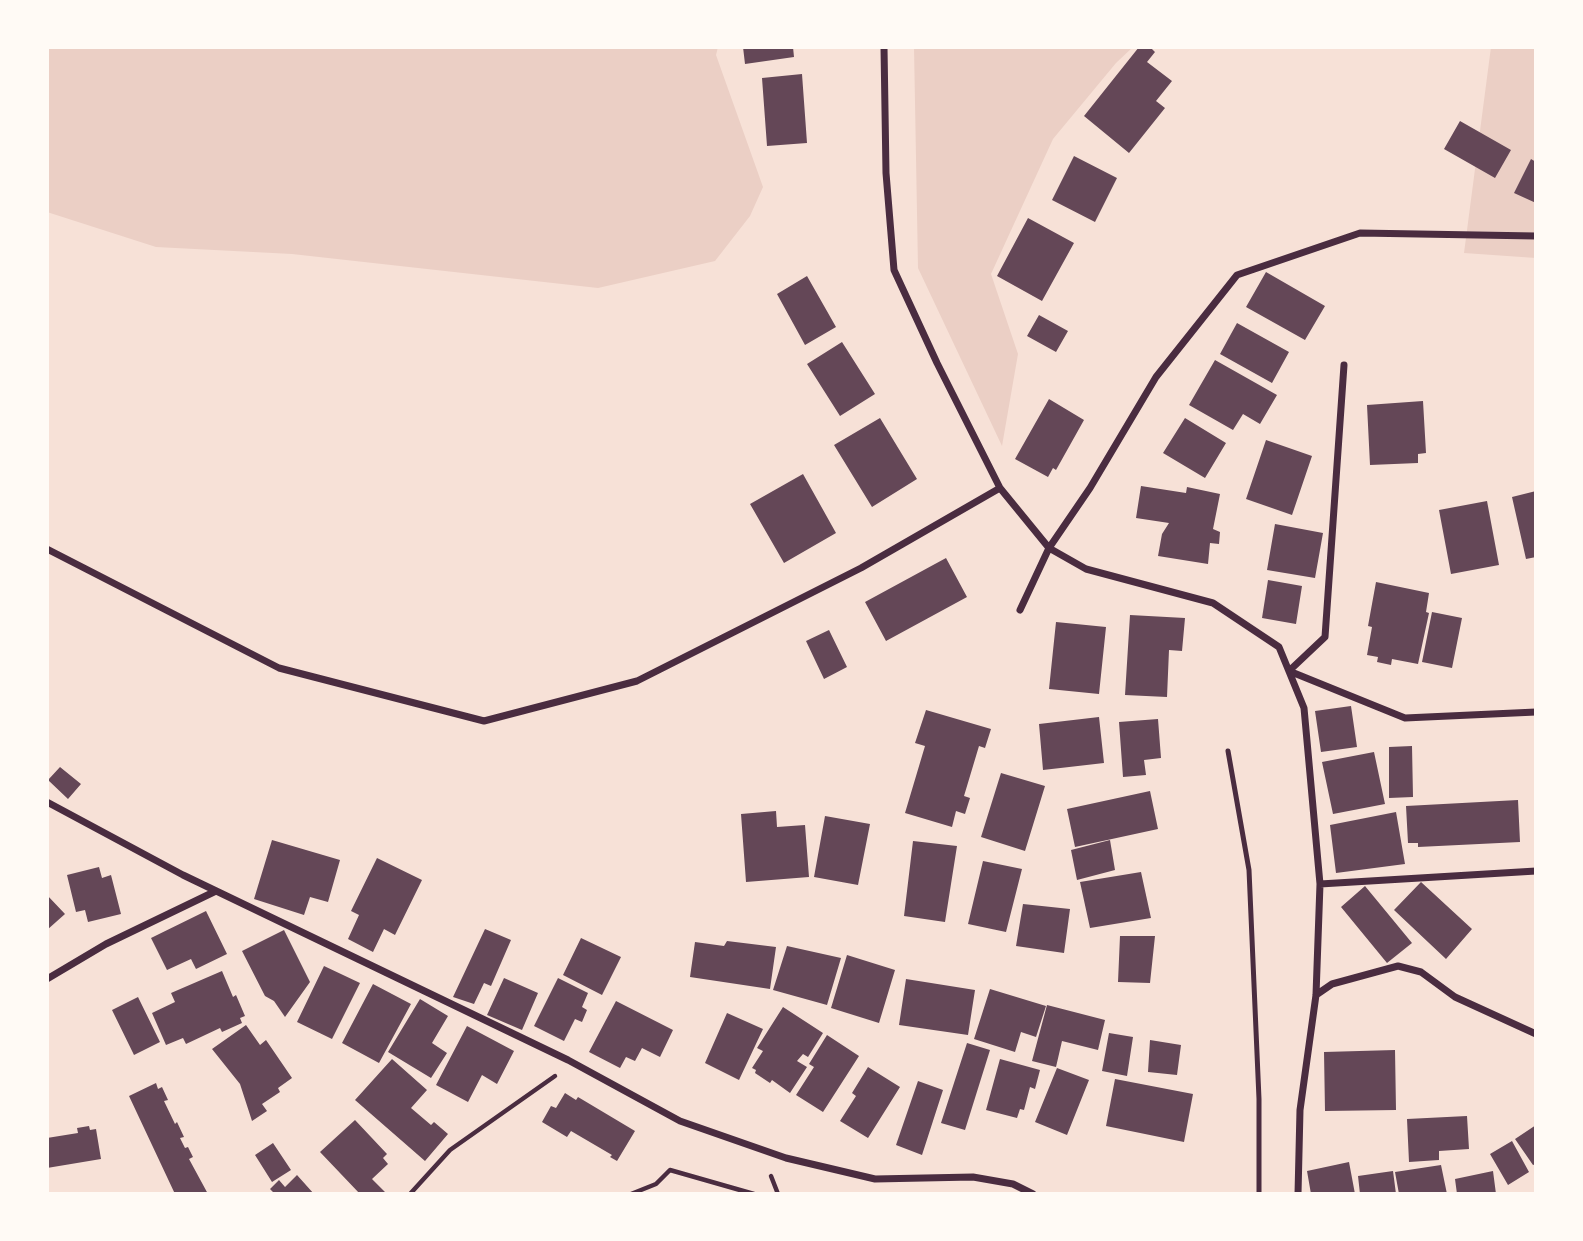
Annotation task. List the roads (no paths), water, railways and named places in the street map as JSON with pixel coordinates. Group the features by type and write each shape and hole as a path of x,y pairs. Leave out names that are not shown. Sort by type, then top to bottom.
{"street":[{"path":"884,47 886,173 894,270 1000,488 1049,548 1086,569 1213,603 1279,647 1304,708 1320,884 1316,995 1300,1110 1298,1194"},
{"path":"1020,610 1049,548 1090,488 1156,377 1237,275 1360,233 1536,236"},
{"path":"1289,671 1325,637 1344,365"},
{"path":"47,549 279,668 484,721 637,681 861,568 1000,488"},
{"path":"1289,671 1405,718 1536,712"},
{"path":"47,802 183,875 568,1060 680,1121 786,1158 875,1179 974,1177 1013,1184 1033,1194"},
{"path":"1320,884 1536,871"},
{"path":"47,979 106,944 216,891"},
{"path":"1316,995 1332,984 1398,966 1421,972 1455,997 1536,1034"}],"lane":[{"path":"1228,751 1249,870 1259,1099 1259,1194"}]}
